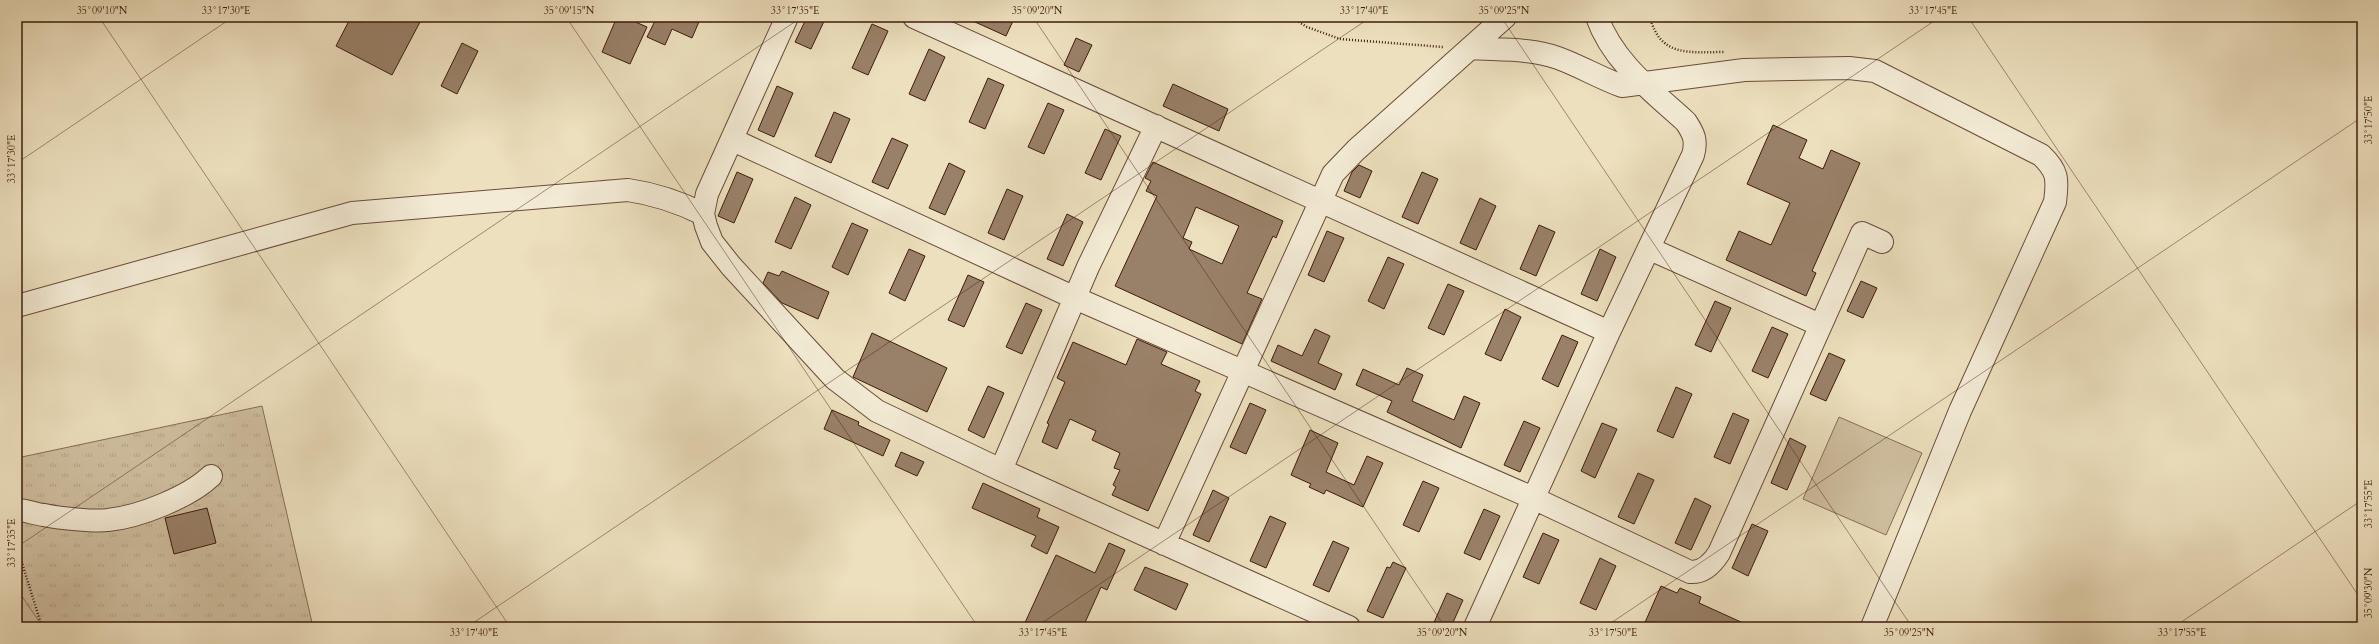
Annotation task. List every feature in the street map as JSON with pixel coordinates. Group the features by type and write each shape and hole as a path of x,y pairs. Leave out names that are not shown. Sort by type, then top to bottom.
{"street":[{"path":"787,17 733,140 707,194 703,214 712,242 731,266 835,379 877,411 1001,470 1349,627"},
{"path":"914,17 1609,332"},
{"path":"1164,544 1319,201 1333,174 1344,161 1505,17"},
{"path":"1475,627 1609,332 1650,249 1693,155 1696,143 1693,132 1686,122 1645,85 1622,61 1609,44 1599,22"},
{"path":"1470,48 1532,51 1558,58 1603,79 1622,86 1645,85 1744,70 1849,68 1875,71 2041,155 2051,165 2058,181 2055,202 1960,411 1872,627"},
{"path":"1001,470 1088,267 1156,126"},
{"path":"733,140 1075,298 1242,373 1533,498 1690,572 1696,573 1710,566 1719,553 1862,233 1882,242"},
{"path":"17,306 352,213 628,190 653,194 683,204 703,214"},
{"path":"1650,249 1820,325"},
{"path":"17,510 27,510 44,515 108,520 140,512 172,500 199,487 211,476"}],"path":[{"path":"1291,17 1307,27 1340,39 1470,48"},
{"path":"1650,17 1660,40 1670,48 1686,52 1726,52"},
{"path":"17,547 42,627"}],"green space":[{"path":"262,406 313,627 17,627 17,458"},
{"path":"1839,417 1922,453 1886,535 1803,499"}],"building":[{"path":"351,17 410,17 420,22 392,75 336,46"},
{"path":"617,17 624,17 647,27 630,64 602,52"},
{"path":"647,17 701,17 692,38 672,29 665,45 647,37 655,21"},
{"path":"807,17 826,17 811,49 795,42"},
{"path":"964,17 1004,17 1013,21 1006,36"},
{"path":"872,24 888,31 868,75 852,68"},
{"path":"1076,38 1092,45 1079,72 1064,65"},
{"path":"462,43 478,51 457,94 441,86"},
{"path":"929,49 945,57 925,101 909,94"},
{"path":"988,78 1004,85 985,129 969,122"},
{"path":"1173,84 1228,109 1219,131 1163,106"},
{"path":"777,86 793,93 774,137 758,130"},
{"path":"1048,103 1064,110 1044,154 1028,147"},
{"path":"834,112 850,119 831,163 815,156"},
{"path":"1773,125 1807,140 1799,158 1823,169 1831,150 1860,163 1812,271 1816,273 1806,296 1726,260 1739,231 1771,245 1790,203 1747,184"},
{"path":"1105,129 1121,136 1101,180 1085,173"},
{"path":"892,138 908,145 888,189 872,182"},
{"path":"1153,162 1283,221 1276,238 1273,236 1247,293 1262,299 1242,344 1115,286 1157,196 1146,191 1151,181 1145,178","holes":["1196,207 1239,226 1222,264 1189,249 1192,242 1183,238"]},
{"path":"949,163 965,171 945,215 929,208"},
{"path":"1359,165 1372,171 1360,198 1344,191 1352,172"},
{"path":"737,172 753,179 734,223 718,216"},
{"path":"1422,172 1438,179 1418,224 1402,217"},
{"path":"1007,189 1023,196 1004,240 988,233"},
{"path":"795,197 811,205 791,249 775,242"},
{"path":"1480,198 1496,206 1476,250 1460,243"},
{"path":"1067,214 1083,222 1063,266 1047,259"},
{"path":"852,223 868,230 848,275 832,267"},
{"path":"1539,225 1555,232 1536,276 1520,269"},
{"path":"1327,231 1344,238 1324,282 1308,275"},
{"path":"909,249 925,256 905,301 889,293"},
{"path":"1600,249 1616,257 1597,301 1581,294"},
{"path":"1388,257 1404,264 1384,309 1368,301"},
{"path":"782,271 829,292 818,319 782,303 763,283 768,272 779,276"},
{"path":"968,275 984,282 964,327 948,320"},
{"path":"1861,281 1877,288 1863,318 1847,311"},
{"path":"1448,284 1464,291 1444,335 1428,328"},
{"path":"1715,301 1731,308 1711,352 1695,345"},
{"path":"1026,303 1042,310 1022,354 1006,347"},
{"path":"1505,309 1521,317 1501,361 1485,354"},
{"path":"1772,327 1788,334 1768,378 1752,371"},
{"path":"1315,329 1330,336 1318,363 1342,374 1335,390 1271,361 1278,345 1302,356"},
{"path":"872,333 947,368 927,412 853,377"},
{"path":"1562,335 1578,342 1558,387 1542,379"},
{"path":"1137,339 1167,352 1161,364 1200,381 1195,391 1201,394 1148,511 1112,495 1116,487 1113,485 1120,470 1114,468 1120,453 1092,440 1096,431 1070,419 1057,449 1042,442 1049,424 1047,423 1065,382 1057,378 1073,342 1126,365"},
{"path":"1829,353 1845,360 1826,401 1810,394"},
{"path":"1407,368 1423,375 1412,401 1454,420 1464,396 1480,403 1461,448 1387,412 1392,401 1356,385 1363,369 1399,385"},
{"path":"988,386 1004,393 984,438 968,430"},
{"path":"1676,387 1692,394 1673,438 1657,431"},
{"path":"1250,403 1266,410 1246,454 1230,447"},
{"path":"832,410 859,422 858,425 890,440 883,456 824,429"},
{"path":"1733,413 1749,420 1730,464 1714,457"},
{"path":"1524,421 1540,428 1520,472 1504,465"},
{"path":"1602,423 1617,429 1595,478 1581,471"},
{"path":"1310,430 1338,443 1326,472 1354,485 1367,456 1383,463 1363,507 1326,490 1324,494 1309,487 1311,484 1291,475"},
{"path":"1790,438 1806,446 1787,490 1771,483"},
{"path":"901,452 924,462 917,476 895,466"},
{"path":"1638,473 1654,480 1634,524 1618,517"},
{"path":"1423,481 1439,488 1419,532 1403,525"},
{"path":"983,483 1040,509 1037,517 1059,527 1047,554 1031,546 1036,536 972,508"},
{"path":"1213,490 1229,498 1209,542 1193,535"},
{"path":"1695,498 1711,506 1691,550 1675,543"},
{"path":"207,508 216,543 174,554 165,518"},
{"path":"1484,509 1500,516 1480,560 1464,553"},
{"path":"1270,516 1286,523 1266,568 1250,561"},
{"path":"1752,524 1768,531 1748,576 1732,568"},
{"path":"1543,533 1559,540 1539,584 1523,577"},
{"path":"1333,541 1349,548 1329,592 1313,585"},
{"path":"1109,543 1125,550 1107,590 1101,587 1083,627 1023,627 1056,555 1095,573"},
{"path":"1600,558 1616,566 1596,610 1580,603"},
{"path":"1393,562 1406,568 1383,618 1367,611 1387,567 1390,568"},
{"path":"1145,567 1188,584 1176,610 1134,590"},
{"path":"1661,586 1677,593 1680,588 1701,597 1699,603 1752,627 1643,627"},
{"path":"1447,593 1463,600 1451,627 1432,627"}]}
